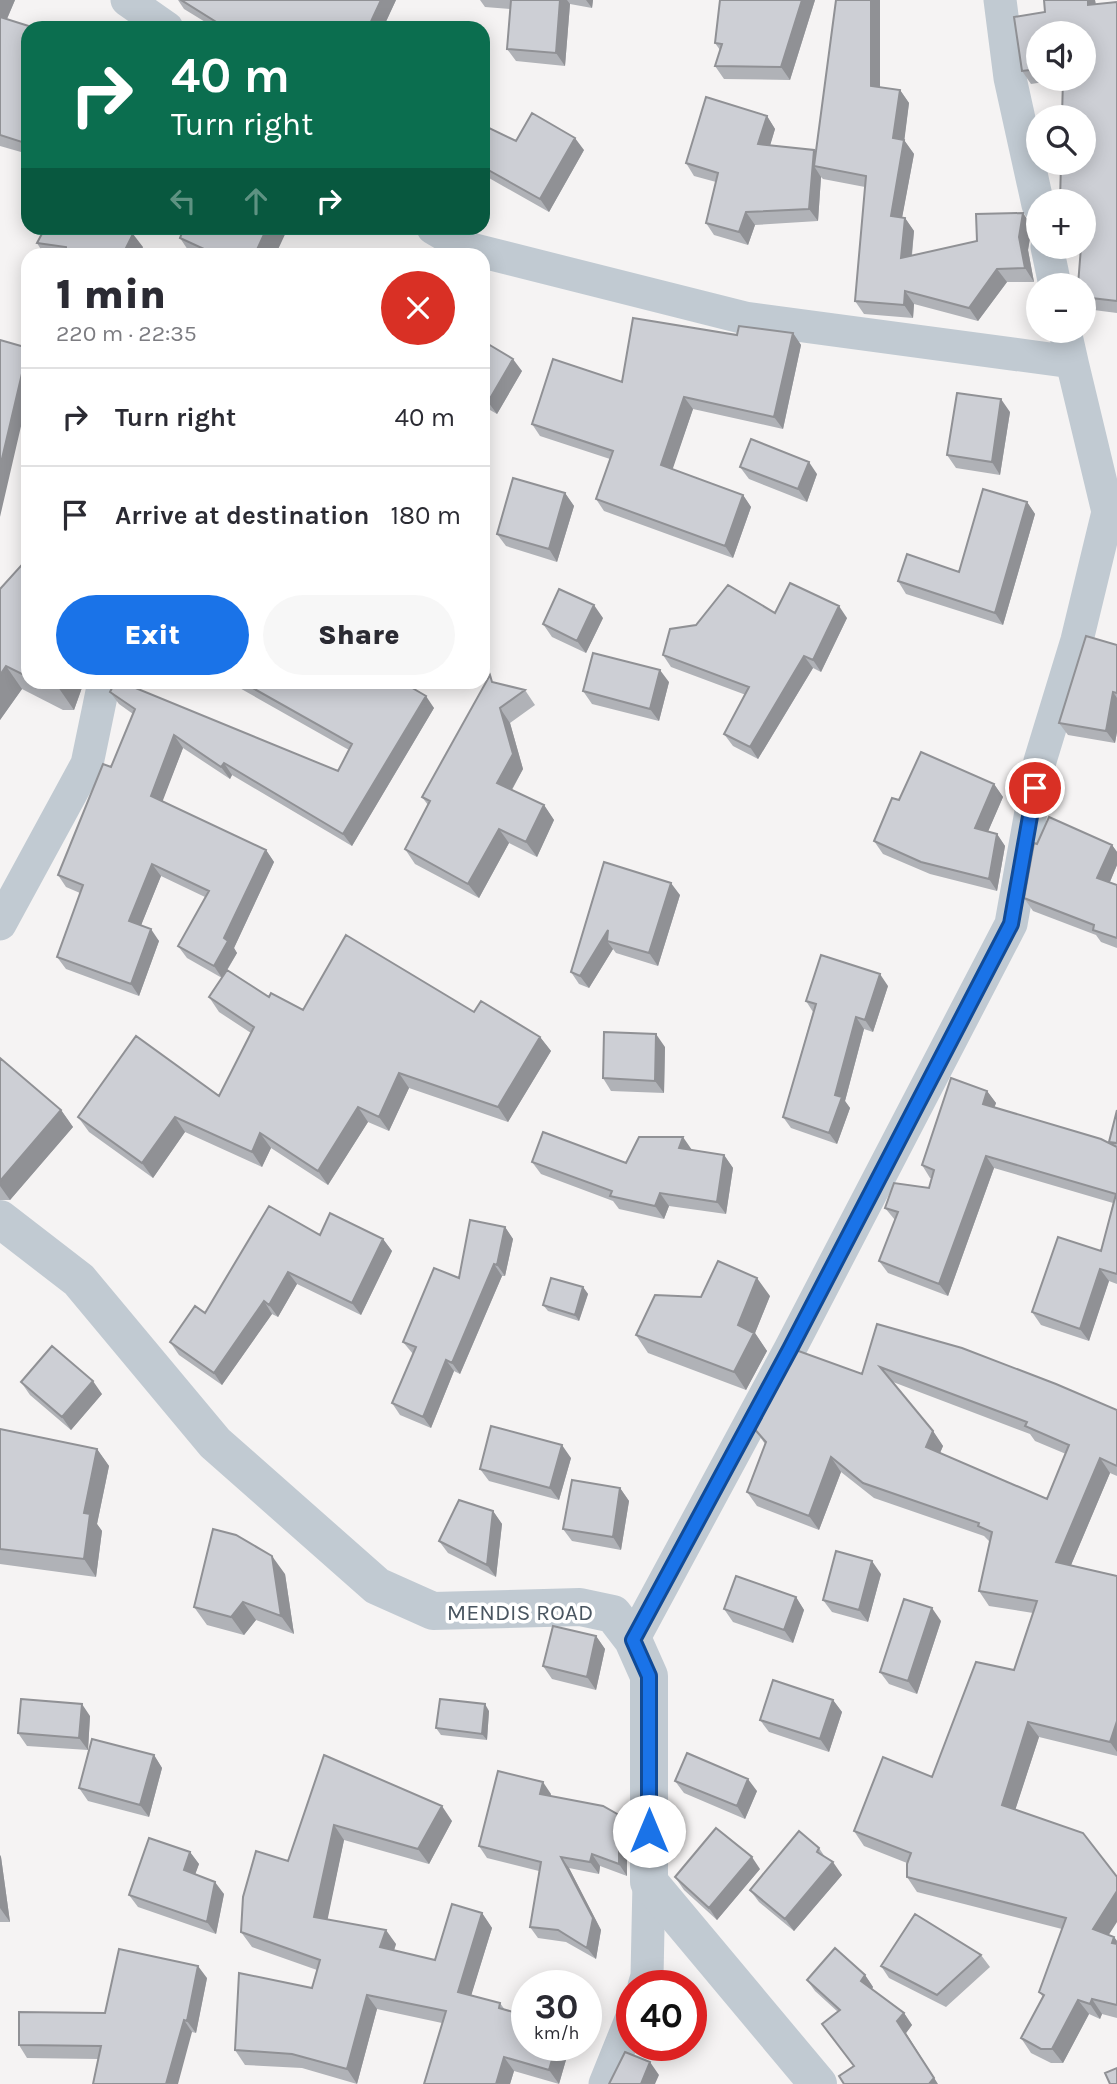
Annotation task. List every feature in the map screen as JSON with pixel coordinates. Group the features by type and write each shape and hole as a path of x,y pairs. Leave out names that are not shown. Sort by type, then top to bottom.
{"street":[{"path":"127,0 157,21"},
{"path":"1000,0 1010,78 1034,189"},
{"path":"445,235 467,248"},
{"path":"490,254 745,318 1068,346 1108,512 1077,640 1040,761 1011,924 790,1349 633,1640"},
{"path":"0,924 87,764 103,689"},
{"name":"MENDIS ROAD","path":"0,1219 79,1280 215,1443 377,1586 433,1611 580,1607 613,1614 633,1640 649,1676 649,1882"},
{"path":"648,1970 649,1882"},
{"path":"649,1882 818,2084"},
{"path":"605,2084 616,2057"}],"building":[{"path":"181,0 381,0 371,21 215,21"},
{"path":"511,0 560,0 556,53 507,49"},
{"path":"720,0 802,0 781,67 715,66 722,44 715,43"},
{"path":"836,0 871,0 871,86 900,90 893,138 904,140 891,216 905,218 901,258 977,241 976,214 1023,213 1019,237 1025,268 997,269 969,308 905,291 904,305 855,301 866,176 814,166"},
{"path":"1044,0 1088,0 1088,5 1117,2 1117,301 1096,299 1096,273 1079,273 1080,259 1096,259 1096,189 1060,189 1061,175 1096,175 1096,105 1062,105 1063,91 1096,91 1096,21 1026,21 1026,70 1022,71 1014,17 1045,12"},
{"path":"0,17 21,24 21,142 0,135"},
{"path":"706,97 767,116 758,144 814,150 809,209 746,212 739,232 706,223 718,173 686,163"},
{"path":"532,113 575,138 540,199 490,171 490,128 516,141"},
{"path":"41,235 132,235 126,248 66,248 37,243"},
{"path":"181,235 264,235 258,248 202,248 180,238"},
{"path":"633,318 737,335 739,326 793,333 774,417 684,397 661,465 743,495 725,546 596,499 613,451 532,424 553,359 622,382"},
{"path":"0,340 21,346 21,378 0,467"},
{"path":"490,345 513,359 490,399"},
{"path":"957,393 1001,399 992,462 947,455"},
{"path":"751,439 809,462 798,489 740,467"},
{"path":"513,478 565,493 549,549 497,534"},
{"path":"983,489 1027,502 995,613 898,581 907,554 959,572"},
{"path":"21,566 21,674 6,666 0,675 0,589"},
{"path":"790,583 839,606 813,660 804,656 750,747 724,734 749,687 663,655 670,629 696,625 728,585 775,613"},
{"path":"559,589 594,605 577,641 543,624"},
{"path":"1086,636 1117,645 1117,693 1113,692 1106,731 1059,723"},
{"path":"593,653 660,670 650,709 583,691"},
{"path":"490,675 492,682 525,690 500,708 513,754 497,783 544,805 526,842 499,829 468,884 405,849 430,801 422,797 482,689 490,689"},
{"path":"112,689 138,689 338,771 352,744 254,689 414,689 426,696 343,834 224,763 221,767 174,735 151,796 266,850 224,938 228,941 214,966 178,946 209,891 152,864 129,921 151,929 131,984 57,957 83,885 58,875 103,764 111,767 135,709 110,692"},
{"path":"921,752 994,784 975,828 997,834 989,879 921,862 874,841 892,798 899,800"},
{"path":"1049,817 1112,845 1097,878 1117,885 1117,938 1093,930 1094,925 1024,898 1034,843 1037,844"},
{"path":"604,862 671,883 649,953 607,941 608,930 580,976 571,972"},
{"path":"346,935 474,1012 481,1001 540,1037 498,1107 399,1073 379,1117 358,1107 318,1171 260,1133 252,1152 175,1117 142,1163 78,1117 136,1036 219,1096 254,1027 209,997 227,970 269,997 271,993 303,1010"},
{"path":"821,955 880,974 865,1020 856,1017 835,1095 842,1097 829,1133 783,1117 816,1004 806,1001"},
{"path":"604,1032 656,1034 655,1081 603,1078"},
{"path":"0,1058 61,1110 0,1181"},
{"path":"951,1078 987,1091 983,1104 1101,1139 1117,1147 1117,1274 1100,1269 1080,1329 1032,1312 1058,1237 1101,1251 1116,1194 986,1156 939,1284 879,1261 898,1212 885,1208 894,1183 929,1188 934,1170 922,1165"},
{"path":"1117,1110 1117,1143 1109,1142"},
{"path":"543,1132 626,1163 639,1137 683,1137 679,1148 724,1155 717,1202 660,1193 655,1206 610,1196 612,1191 532,1162"},
{"path":"269,1206 320,1235 330,1213 383,1239 352,1303 288,1272 269,1305 264,1301 214,1373 170,1342 195,1306 205,1313"},
{"path":"470,1220 505,1227 497,1265 494,1264 452,1363 446,1360 423,1417 392,1403 416,1347 403,1342 434,1268 459,1278"},
{"path":"718,1261 757,1278 738,1325 754,1333 734,1372 636,1335 655,1295 701,1297"},
{"path":"551,1278 583,1287 575,1315 543,1305"},
{"path":"877,1324 962,1348 1117,1410 1117,1466 1100,1458 1056,1562 1117,1576 1117,1721 1110,1742 1028,1722 1002,1805 1083,1833 1117,1877 1117,1891 1093,1929 1114,1937 1112,1943 1117,1944 1117,2005 1092,1999 1090,2004 1078,2000 1052,2049 1041,2049 1021,2038 1044,1995 1039,1992 1066,1918 907,1877 907,1864 911,1853 854,1831 883,1757 932,1777 976,1662 1014,1670 1037,1601 979,1591 992,1532 978,1526 979,1523 863,1483 831,1457 809,1516 747,1492 766,1442 752,1426 793,1349 862,1374","holes":["880,1367 1027,1422 1025,1426 1069,1445 1047,1499 926,1447 933,1431"]},
{"path":"52,1346 93,1381 62,1417 21,1382"},
{"path":"491,1426 562,1445 550,1488 480,1469"},
{"path":"0,1429 97,1449 84,1513 90,1514 84,1559 0,1549"},
{"path":"572,1480 620,1488 613,1537 563,1529"},
{"path":"459,1500 493,1511 487,1565 439,1541"},
{"path":"213,1529 236,1535 272,1556 281,1616 243,1602 231,1617 194,1607"},
{"path":"836,1551 872,1561 859,1610 823,1600"},
{"path":"736,1576 796,1597 784,1630 724,1609"},
{"path":"904,1599 932,1608 908,1681 880,1672"},
{"path":"553,1626 596,1636 587,1677 543,1666"},
{"path":"773,1680 833,1700 820,1739 760,1720"},
{"path":"21,1699 82,1704 79,1738 18,1733"},
{"path":"440,1699 485,1704 482,1734 436,1728"},
{"path":"92,1739 154,1755 140,1805 79,1788"},
{"path":"687,1753 748,1779 737,1806 675,1781"},
{"path":"324,1755 442,1806 418,1849 334,1825 314,1917 386,1930 380,1947 435,1960 452,1904 482,1913 458,1992 500,2003 499,2008 511,2011 511,2059 504,2057 496,2084 424,2084 446,2011 367,1995 347,2069 292,2054 235,2050 239,1973 312,1988 320,1960 241,1932 243,1897 256,1851 288,1861"},
{"path":"498,1771 543,1782 540,1794 603,1806 619,1815 619,1864 592,1854 590,1862 561,1857 593,1918 587,1948 558,1930 530,1927 541,1862 479,1846"},
{"path":"716,1828 752,1857 709,1908 675,1877"},
{"path":"799,1831 819,1848 817,1852 833,1862 785,1919 750,1890"},
{"path":"149,1838 190,1852 184,1870 215,1882 207,1922 129,1895"},
{"path":"915,1914 981,1955 937,1995 881,1966"},
{"path":"835,1948 865,1975 861,1981 904,2013 897,2021 934,2078 929,2084 844,2084 839,2076 854,2066 822,2024 840,2010 807,1980"},
{"path":"119,1949 198,1966 187,2021 184,2020 166,2084 93,2084 101,2046 19,2045 19,2012 105,2013"},
{"path":"518,2061 552,2061 549,2070"},
{"path":"620,2061 650,2062 641,2084 609,2084"},
{"path":"1117,2068 1117,2084 1110,2084 1105,2073"}],"route":[{"path":"649,1831 649,1676 633,1640 790,1349 1011,924 1035,788"}]}
